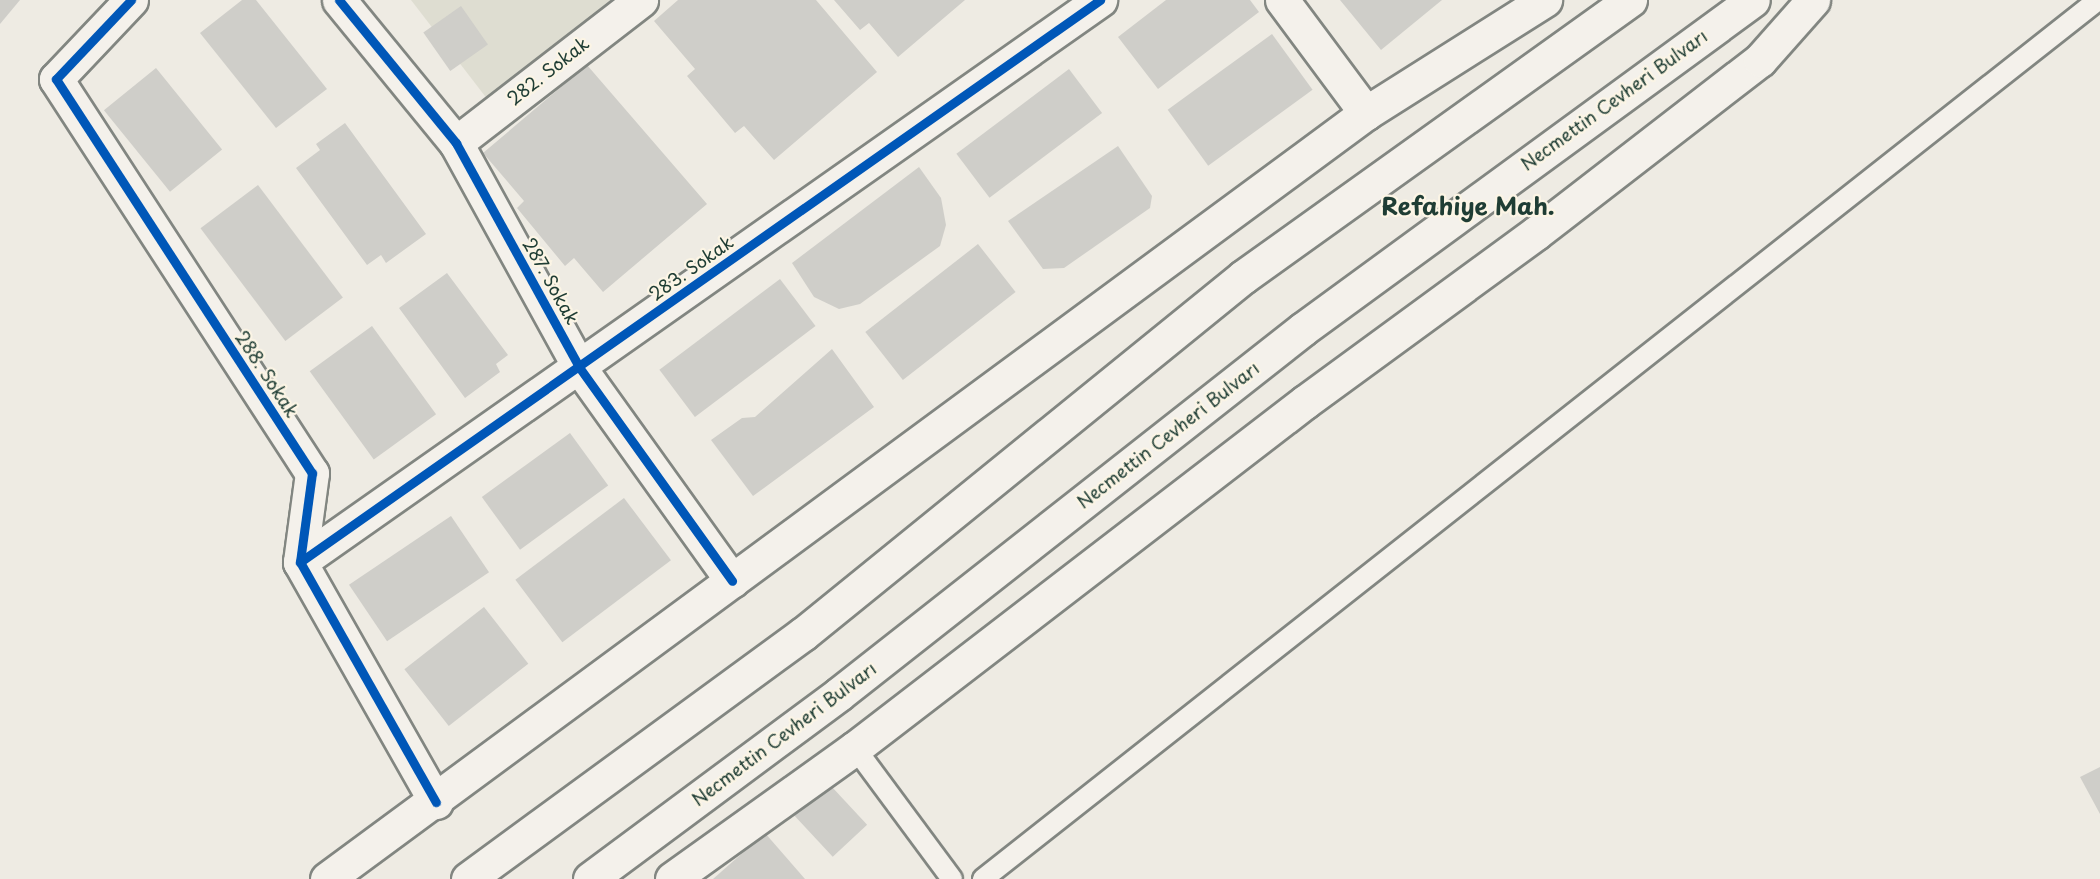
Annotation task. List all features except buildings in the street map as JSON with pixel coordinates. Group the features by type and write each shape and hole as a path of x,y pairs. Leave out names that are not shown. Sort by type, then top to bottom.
{"main road":[{"name":"288. Sokak","path":"131,0 56,79 312,473 300,562"},
{"name":"287. Sokak","path":"339,0 456,143 579,367 732,581"},
{"name":"282. Sokak","path":"456,143 640,0"},
{"name":"283. Sokak","path":"300,562 1100,0"},
{"path":"1282,0 1366,113"},
{"path":"327,879 435,802 1366,113 1545,0"},
{"path":"468,879 803,634 1243,277 1630,0"},
{"name":"Necmettin Cevheri Bulvarı","path":"590,879 839,694 1303,328 1753,0"},
{"path":"672,879 855,748 1760,60 1813,0"},
{"path":"300,562 435,802"}],"lane":[{"path":"983,879 2098,0"},
{"path":"855,748 952,879"}],"shaded area":[{"path":"411,0 618,0 488,100"}],"cycle path":[{"path":"131,0 56,79 312,473 300,562 436,802"},
{"path":"339,0 456,143 579,367 732,581"},
{"path":"300,562 1100,0"}],"district":[{"name":"Refahiye Mah.","path":"1468,206"}]}
